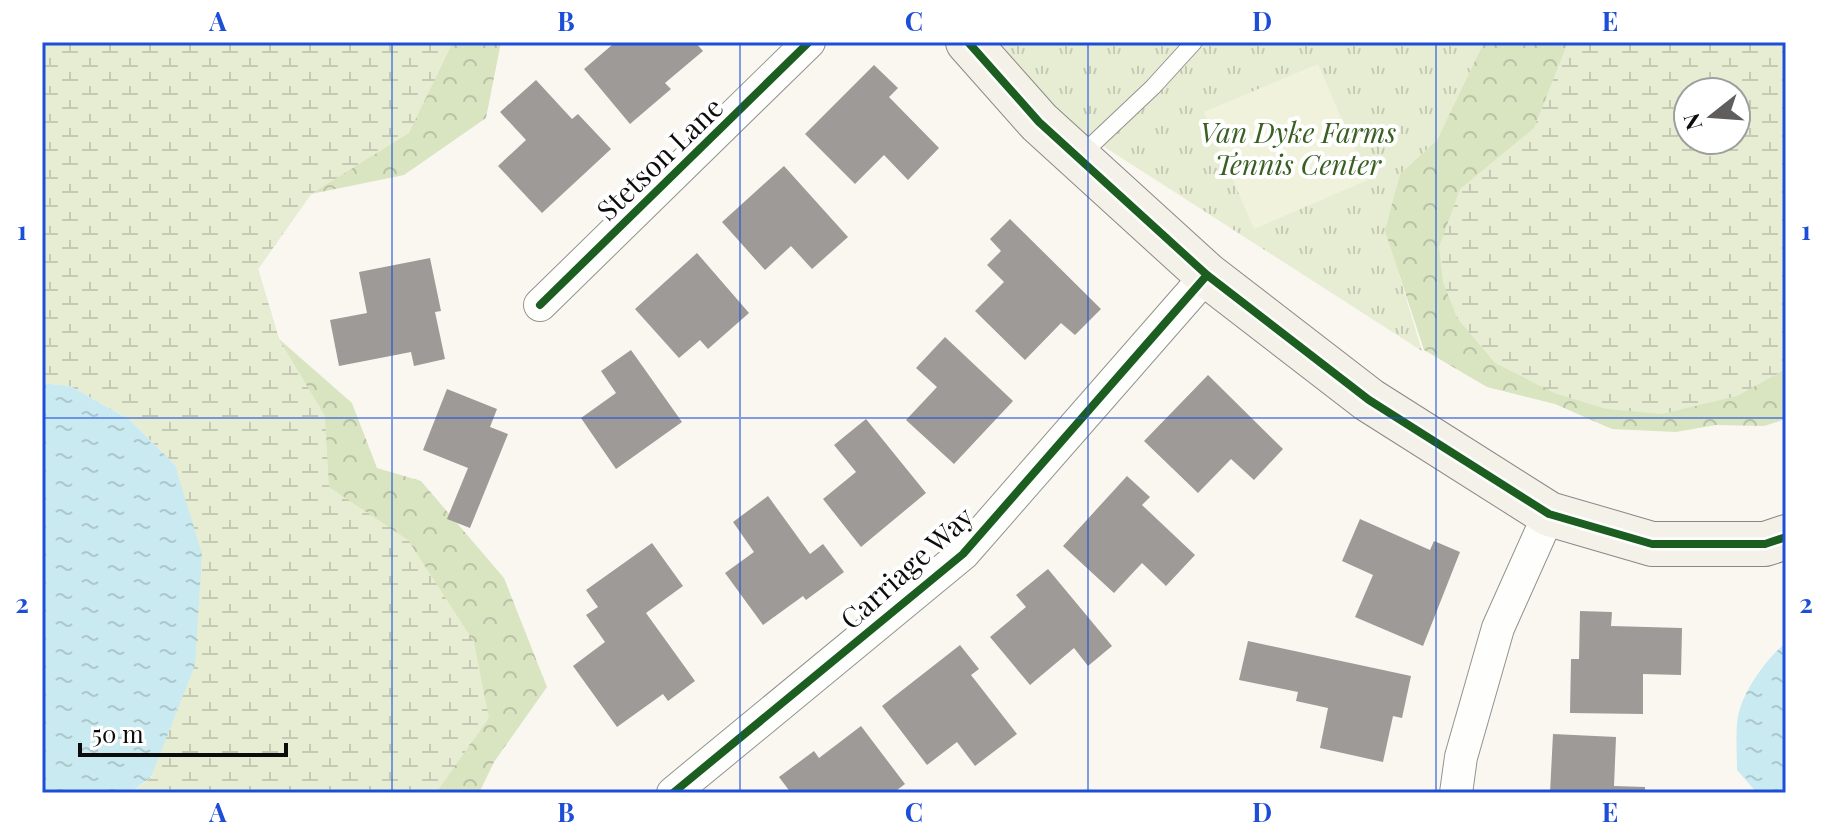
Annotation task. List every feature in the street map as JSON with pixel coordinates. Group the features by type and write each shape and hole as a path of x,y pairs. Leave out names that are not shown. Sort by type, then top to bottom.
{"street":[{"name":"Stetson Lane","path":"540,305 809,42"},
{"path":"968,42 1039,122 1207,275 1369,400 1549,514 1652,544 1765,544 1786,537"},
{"name":"Carriage Way","path":"673,793 963,554 1207,275"},
{"path":"1456,793 1461,757 1498,628 1549,514"}],"lane":[{"path":"1078,157 1153,87 1194,42"}],"green space":[{"path":"42,42 453,42 409,133 311,194 258,269 279,339 325,416 329,487 408,540 474,642 489,718 436,793 130,793 152,777 175,465 130,420 70,386 42,383"},
{"path":"132,42 501,42 486,118 404,175 311,194 258,269 279,339 352,403 377,468 421,481 504,578 547,687 494,762 479,793 352,793"},
{"name":"Van Dyke Farms Tennis Center","path":"986,42 1484,42 1437,140 1400,174 1386,231 1422,351 1036,103"},
{"path":"1484,42 1786,42 1786,419 1764,426 1716,425 1676,432 1612,429 1555,404 1487,387 1424,350 1385,231 1400,174 1437,140"},
{"path":"1568,42 1786,42 1786,369 1737,396 1662,414 1606,409 1554,393 1495,363 1457,318 1443,282 1439,247 1460,189 1534,128"},
{"path":"1318,64 1368,180 1254,229 1204,112"}],"water":[{"path":"42,383 70,386 130,420 175,465 202,554 195,665 151,777 130,793 42,793"},
{"path":"1786,643 1786,793 1757,793 1737,770 1738,718 1746,693 1758,674 1771,656"}],"building":[{"path":"609,42 695,42 703,51 665,83 671,89 630,124 584,69 612,45"},
{"path":"874,65 898,88 889,97 939,148 908,180 884,155 855,184 805,134"},
{"path":"536,80 572,119 578,114 611,149 542,213 498,166 526,140 500,112"},
{"path":"784,166 848,237 812,269 791,246 765,270 722,222"},
{"path":"1010,219 1101,309 1075,335 1061,323 1025,360 975,311 1004,282 987,265 1001,251 990,239"},
{"path":"697,253 749,313 708,349 700,340 679,358 635,309"},
{"path":"430,258 441,311 435,312 445,359 414,366 411,352 339,366 330,320 367,313 359,272"},
{"path":"945,337 1013,401 954,464 906,420 937,387 916,368"},
{"path":"631,350 682,422 616,469 581,418 616,393 601,371"},
{"path":"1208,375 1283,449 1254,480 1231,459 1198,493 1144,441"},
{"path":"447,389 497,409 490,427 508,434 470,528 447,519 468,468 423,450"},
{"path":"866,419 926,493 861,547 823,499 856,472 834,445"},
{"path":"1127,476 1150,497 1142,505 1195,555 1166,586 1142,563 1114,593 1063,546"},
{"path":"768,496 810,554 823,544 844,572 806,600 803,596 763,625 725,573 754,552 733,522"},
{"path":"1360,519 1430,550 1434,541 1460,552 1423,646 1355,617 1373,575 1342,561"},
{"path":"652,543 683,586 646,613 695,681 668,701 663,694 617,727 573,666 605,642 586,615 598,607 586,590"},
{"path":"1048,569 1112,646 1088,666 1074,648 1030,685 990,637 1026,607 1016,595"},
{"path":"1580,611 1612,612 1611,626 1682,628 1681,675 1643,674 1643,714 1570,713 1571,659 1579,659"},
{"path":"1248,641 1411,676 1402,718 1393,716 1383,762 1320,748 1328,708 1296,701 1298,692 1239,680"},
{"path":"960,645 979,669 971,675 1017,734 975,766 957,742 927,765 882,706"},
{"path":"861,726 905,784 893,793 791,793 779,777 814,751 819,758"},
{"path":"1553,734 1616,737 1614,786 1645,787 1645,793 1550,793"}],"cycle path":[{"path":"540,305 809,42"},
{"path":"968,42 1039,122 1207,275 1369,400 1549,514 1652,544 1765,544 1786,537"},
{"path":"673,793 963,554 1207,275"}]}
